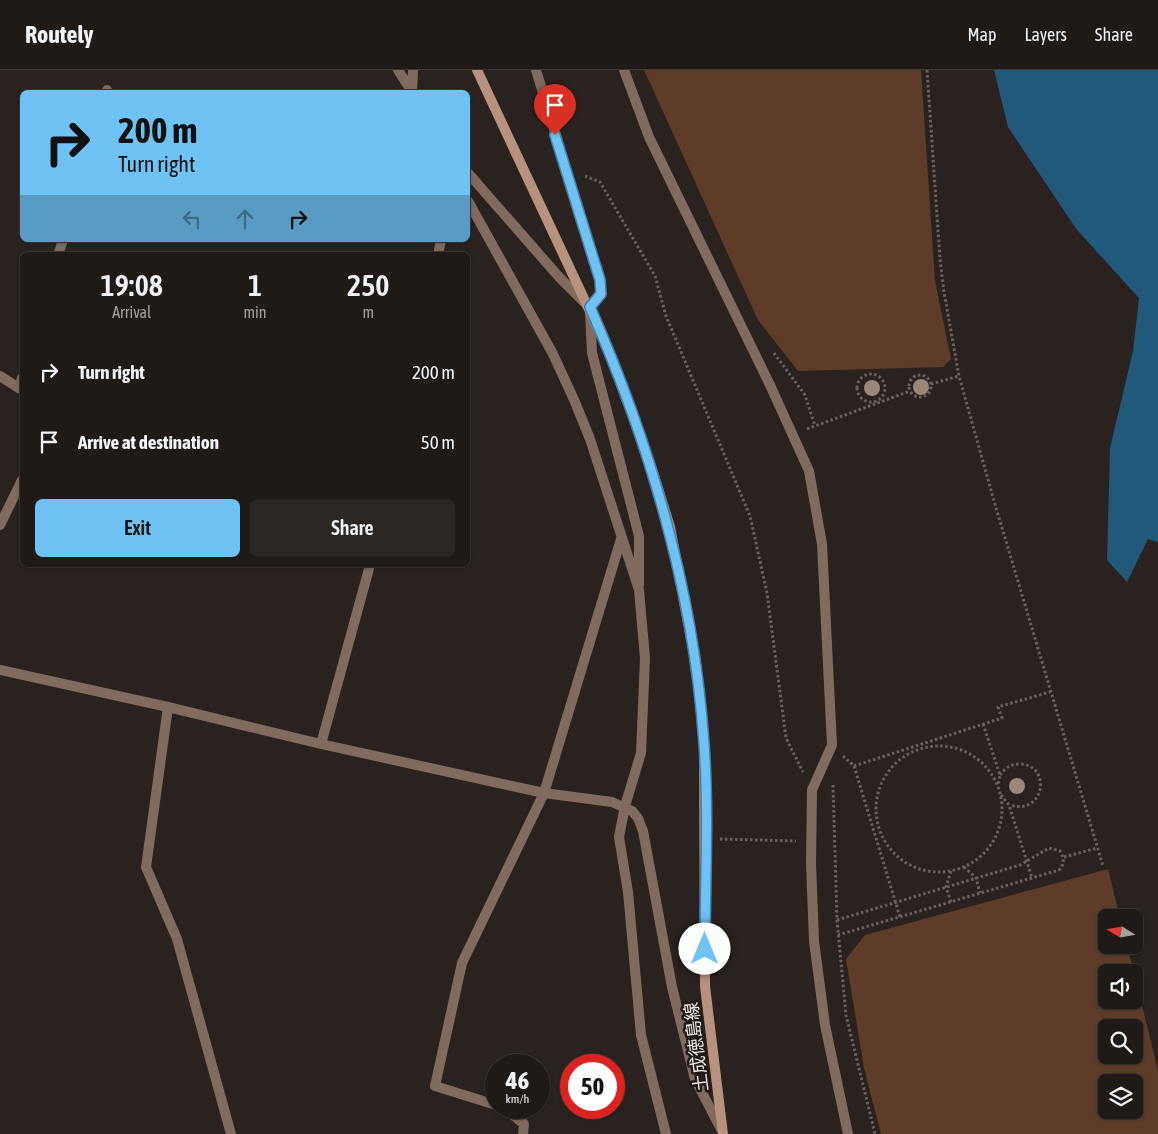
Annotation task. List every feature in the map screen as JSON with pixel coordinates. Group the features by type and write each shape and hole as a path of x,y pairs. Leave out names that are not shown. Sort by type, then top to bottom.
{"main road":[{"name":"土成徳島線","path":"477,70 590,307 630,407 670,527 697,670 704,746 705,986 723,1133"}],"street":[{"path":"398,70 411,90"},
{"path":"412,90 413,70"},
{"path":"536,70 600,280 601,294 590,307 592,353 639,536 639,590 646,658 641,753 625,806 619,837 628,892 641,1034 666,1134"},
{"path":"624,70 649,137 809,471 822,544 832,745 812,790 814,941 825,1025 848,1134"},
{"path":"470,175 559,277 590,307"},
{"path":"470,205 553,354 575,402 590,439 639,590"},
{"path":"0,376 20,384"},
{"path":"0,525 20,484"},
{"path":"485,1102 435,1086 462,963 544,793 621,539"},
{"path":"321,744 369,567"},
{"path":"0,670 544,793 612,802 625,806 638,818 643,831 672,987 694,1079 723,1133"},
{"path":"168,707 146,868 176,939 231,1134"},
{"path":"518,1119 524,1124 523,1134"}],"path":[{"path":"927,70 940,259 959,376 1050,692 1103,866"},
{"path":"565,168 600,182 655,276 666,316 750,516 767,593 786,738 812,790"},
{"path":"866,374 874,374 885,383 885,391 876,404 861,399 857,393 856,385 860,378 866,374"},
{"path":"917,375 923,375 928,378 931,384 931,389 924,396 919,397 910,391 911,379 917,375"},
{"path":"931,384 959,376"},
{"path":"792,434 910,391"},
{"path":"854,766 913,749 1002,718 998,707 1050,692"},
{"path":"983,724 1000,775"},
{"path":"832,745 854,766 900,917"},
{"path":"1009,805 1024,807 1034,802 1040,793 1041,781 1036,770 1026,764 1015,764 1004,769 1000,775 998,783 999,792 1002,816 994,841 976,861 951,872 925,871 901,860 884,840 878,827 876,801 885,777 913,749 940,746 965,752 986,767 999,792 1009,805 1032,878"},
{"path":"833,784 837,920 846,1015 875,1134"},
{"path":"873,829 878,827"},
{"path":"705,838 812,842"},
{"path":"837,920 1020,865 1049,848 1060,851 1064,857 1064,864 1059,870 838,935"},
{"path":"1064,857 1097,848"},
{"path":"964,867 976,878 980,893"},
{"path":"951,872 946,887 951,902"}],"shaded area":[{"path":"644,70 921,70 935,281 951,359 943,367 798,371 758,320"},
{"path":"1108,869 1118,909 1098,909 1098,954 1129,954 1132,964 1098,964 1098,1009 1143,1009 1158,1070 1158,1134 881,1134 864,1068 846,959 865,935"}],"water":[{"path":"994,70 1158,70 1158,542 1148,539 1127,582 1107,560 1110,448 1133,351 1139,298 1077,230 1008,127"}],"route":[{"path":"555,135 600,280 601,294 590,307 609,352 651,466 670,527 685,598 697,670 704,746 705,949"}]}
